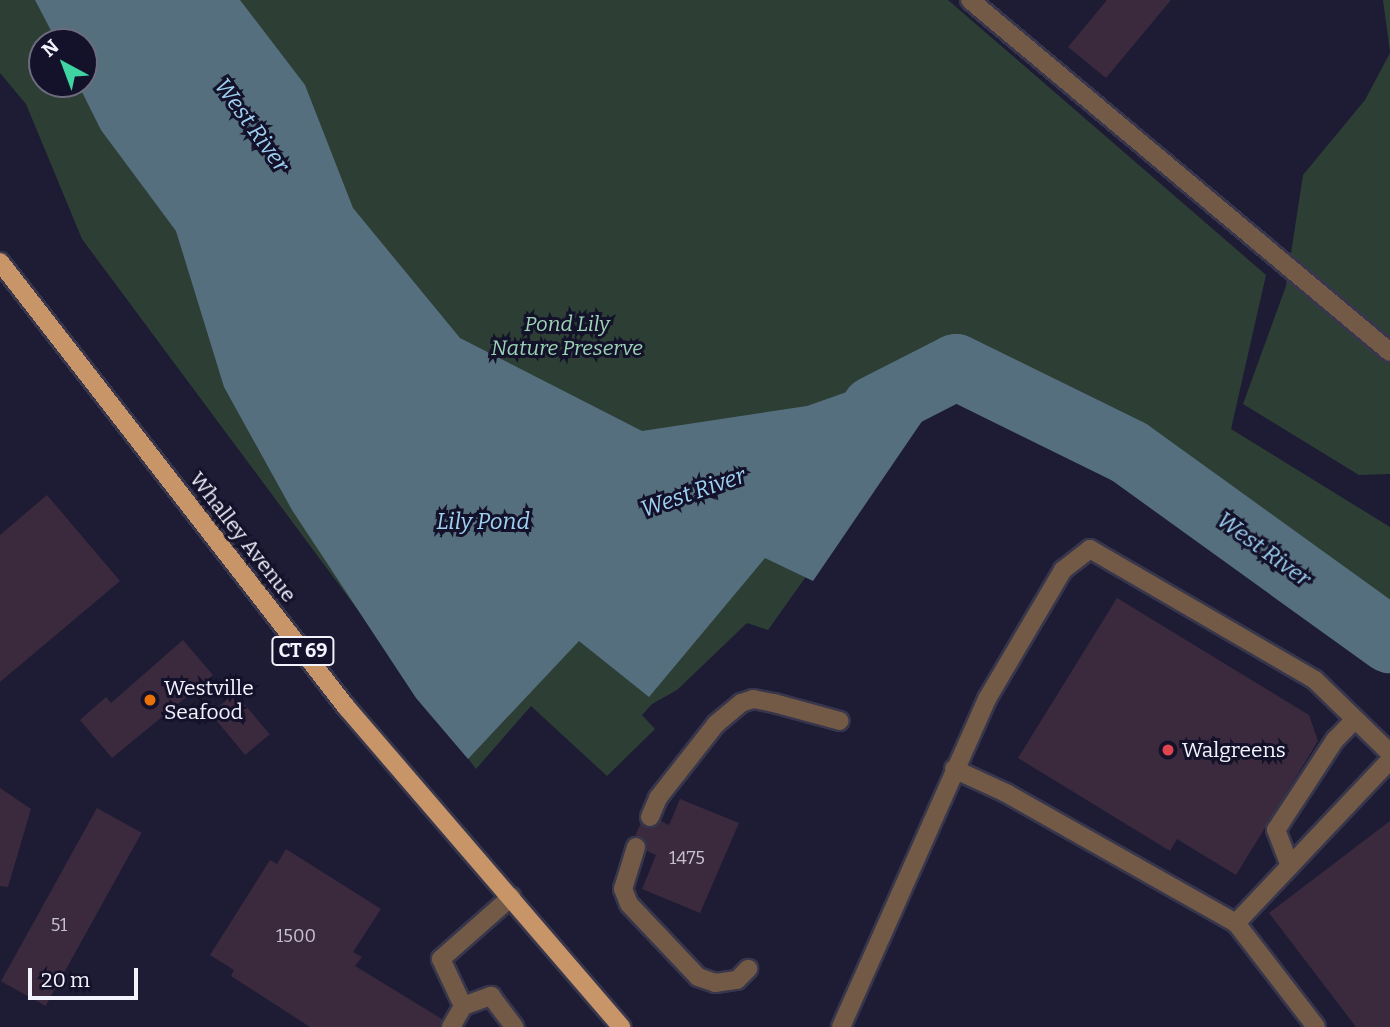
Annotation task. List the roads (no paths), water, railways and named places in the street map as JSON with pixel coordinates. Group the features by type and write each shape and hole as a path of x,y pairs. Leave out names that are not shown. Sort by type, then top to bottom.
{"main road":[{"name":"Whalley Avenue","path":"2,269 347,708 621,1027"}],"lane":[{"path":"970,0 1390,352"},
{"path":"841,1027 862,989 954,769 987,699 1063,570 1090,549 1315,680 1390,753"},
{"path":"650,817 658,798 716,724 741,703 753,699 840,721"},
{"path":"1290,866 1276,830 1335,740 1355,719"},
{"path":"1236,923 1390,760"},
{"path":"954,769 1006,793 1236,923 1316,1027"},
{"path":"636,847 623,889 629,904 698,977 715,983 737,980 748,969"},
{"path":"463,1006 441,959 511,897"},
{"path":"451,1027 463,1006 491,996 514,1027"}],"water":[{"name":"Lily Pond","path":"35,0 240,0 305,85 353,208 460,338 642,431 807,406 972,348 813,581 765,558 649,697 579,641 468,759 416,698 292,510 224,387 176,231 101,130 85,98 98,98 98,28 50,28"}],"waterway":[{"name":"West River","path":"874,409 956,367 1129,452 1390,640"}],"place":[{"name":"Westville Seafood","path":"150,700"},
{"name":"Walgreens","path":"1168,750"}],"park label":[{"name":"Pond Lily Nature Preserve","path":"567,336"}]}
